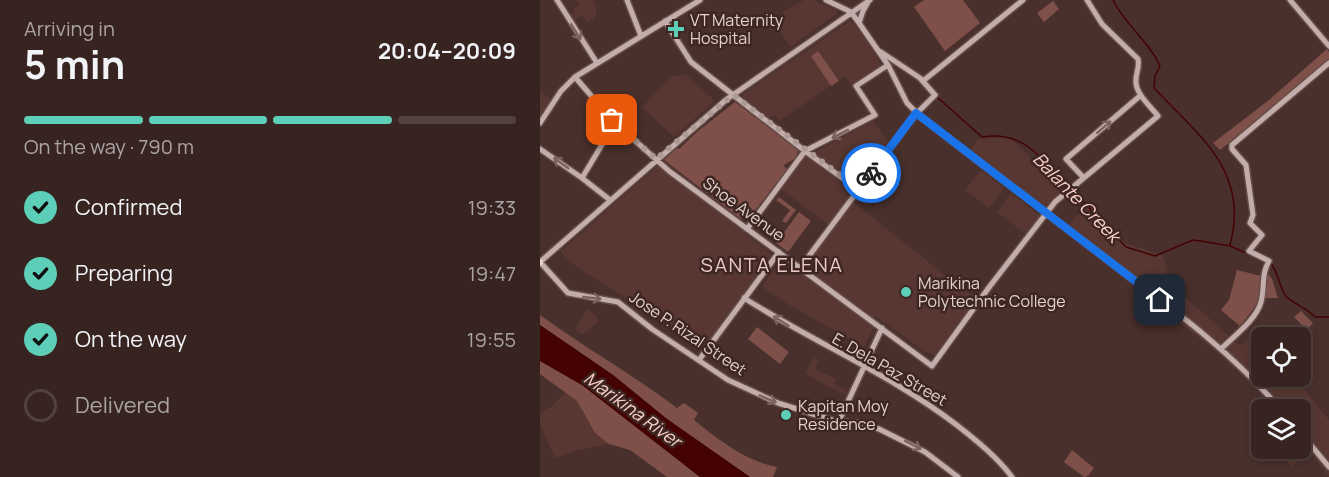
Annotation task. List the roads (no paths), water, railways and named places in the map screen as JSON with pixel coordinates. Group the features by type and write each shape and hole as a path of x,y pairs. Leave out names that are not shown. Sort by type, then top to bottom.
{"street":[{"path":"557,0 597,63"},
{"path":"627,0 641,36"},
{"path":"540,123 561,91 575,78 700,0"},
{"path":"826,0 851,12 860,23 916,113 1221,349 1270,399"},
{"path":"541,263 656,159 733,95 870,0"},
{"path":"860,23 863,11 870,0"},
{"path":"923,81 1023,0"},
{"path":"1046,214 1083,177 1158,116 1141,96 1136,85 1139,72 1138,59 1102,24 1087,0"},
{"path":"1290,0 1329,46"},
{"path":"838,5 841,19"},
{"path":"665,21 691,62 805,151 859,189"},
{"path":"800,268 916,113 935,95 923,81 878,51"},
{"path":"1221,349 1258,310 1264,285 1263,277 1268,262 1248,251 1262,235 1250,222 1252,215 1246,165 1232,149 1232,145 1329,63"},
{"path":"747,229 805,151 875,116 856,86 888,65"},
{"name":"Shoe Avenue","path":"575,78 615,123 656,159 932,366 1046,214"},
{"path":"1083,177 1066,159 1141,96"},
{"path":"582,178 615,123"},
{"path":"540,149 610,200"},
{"path":"699,360 779,252"},
{"name":"Jose P. Rizal Street","path":"541,263 568,293 618,302 652,329 728,380 769,399 839,421 869,425 925,452 958,477"},
{"name":"E. Dela Paz Street","path":"744,298 797,331 864,366 932,406 978,442 999,461 1012,477"},
{"path":"839,421 882,328"},
{"path":"1311,445 1329,467"}],"water":[{"name":"Marikina River","path":"540,325 613,375 667,419 750,477 700,477 582,385 540,361"}],"waterway":[{"path":"1113,0 1160,66 1155,76 1154,88 1203,139 1227,175 1233,196 1234,219 1230,245"},
{"name":"Balante Creek","path":"937,97 982,137 1010,138 1032,149 1069,187"},
{"name":"Balante Creek","path":"1073,191 1126,247 1155,256 1193,240 1230,246 1264,261"},
{"path":"1271,264 1289,299 1315,317 1329,317"}],"place":[{"name":"VT Maternity Hospital","path":"676,29"},
{"name":"Marikina Polytechnic College","path":"906,292"},
{"name":"Kapitan Moy Residence","path":"786,415"}],"district":[{"name":"SANTA ELENA","path":"772,264"}]}
